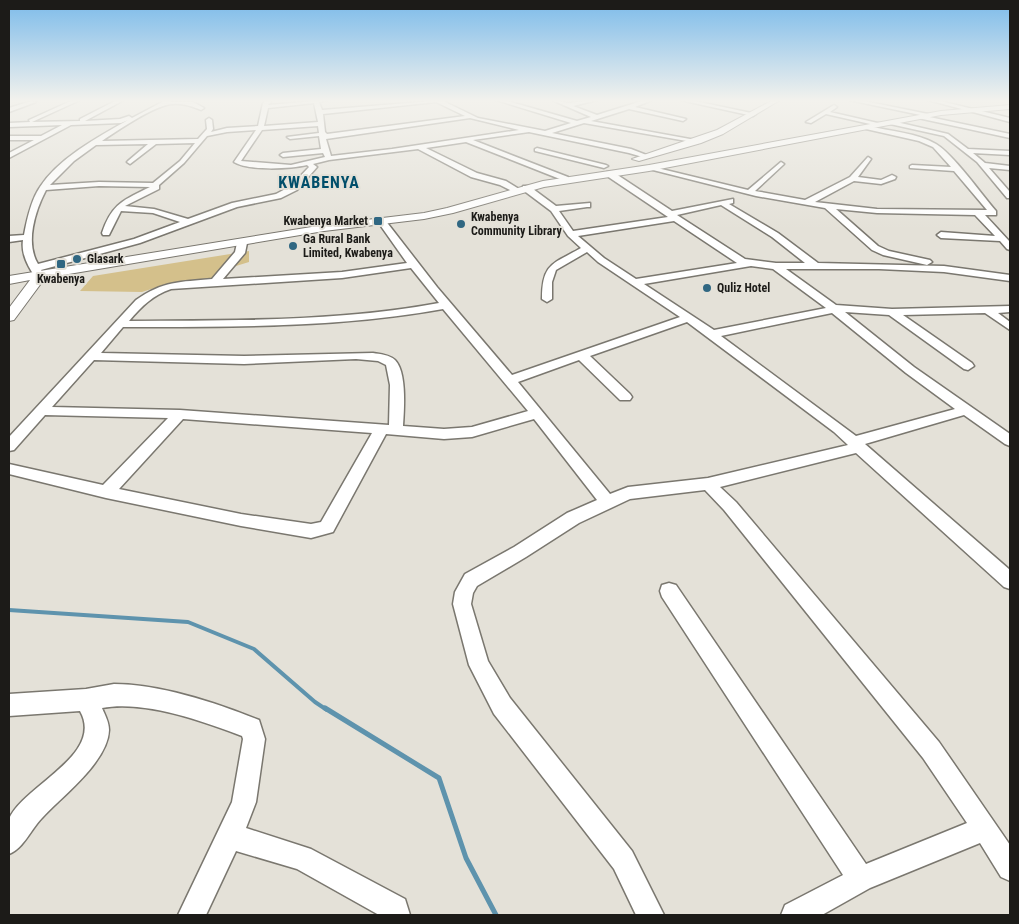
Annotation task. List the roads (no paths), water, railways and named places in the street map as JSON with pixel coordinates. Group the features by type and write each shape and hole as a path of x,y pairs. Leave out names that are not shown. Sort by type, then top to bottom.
{"main road":[{"path":"626,161 691,143"},
{"path":"9,280 37,272 324,228 442,213 521,189 609,168 649,168 785,143"},
{"path":"9,317 37,272"}],"street":[{"path":"9,156 33,143"},
{"path":"95,143 68,164 43,188 33,214 28,237 27,256 37,272 137,241 235,205 285,193 294,188 313,167 308,163"},
{"path":"130,162 153,143"},
{"path":"106,233 111,217 118,208 131,198 153,189 155,185 182,162 197,143"},
{"path":"250,143 237,162 279,167 330,158 446,143"},
{"path":"324,143 324,151 330,158"},
{"path":"476,143 565,180"},
{"path":"589,143 646,156"},
{"path":"649,168 753,193 828,206 876,210 993,212 940,150 928,143"},
{"path":"963,143 966,151 983,165 1010,196"},
{"path":"386,146 392,151"},
{"path":"419,147 474,175 521,189 554,209 571,234 601,260 712,334 807,404 857,444 1010,581"},
{"path":"537,150 609,168 674,216 747,264"},
{"path":"283,155 324,151"},
{"path":"966,151 1010,153"},
{"path":"806,203 853,179 868,158"},
{"path":"571,234 674,216 753,193 781,164"},
{"path":"983,165 1010,168"},
{"path":"912,167 957,169"},
{"path":"490,179 500,175"},
{"path":"853,179 881,182 886,181 892,176"},
{"path":"995,180 1010,182"},
{"path":"43,188 100,184 155,185"},
{"path":"722,203 775,235 814,265"},
{"path":"554,209 587,205"},
{"path":"828,206 875,248 886,253 922,260 944,268"},
{"path":"118,208 154,211 188,222"},
{"path":"876,210 903,222"},
{"path":"977,212 1010,247"},
{"path":"382,222 446,305 510,380 582,473 607,501"},
{"path":"941,235 1003,239"},
{"path":"9,239 28,237"},
{"path":"215,282 240,253 242,242"},
{"path":"547,299 547,282 552,268 588,248"},
{"path":"636,282 747,264 944,268 1010,278"},
{"path":"9,446 140,302 155,291 170,286 342,275 415,265"},
{"path":"776,266 833,308 910,370 1010,441"},
{"path":"122,324 293,323 372,317 446,305"},
{"path":"712,334 833,308 892,312 1010,309"},
{"path":"987,309 1010,327"},
{"path":"892,312 968,366"},
{"path":"510,380 689,318"},
{"path":"9,469 106,492 241,520 311,531 327,527 389,430 396,372 391,363 384,359 346,356 234,361 92,356"},
{"path":"582,356 625,396"},
{"path":"650,915 624,860 502,706 479,665 462,604 464,592 471,580 512,557 573,518 628,493 708,484 857,444 966,410"},
{"path":"41,411 180,414 458,434 472,432 537,413"},
{"path":"106,492 180,414"},
{"path":"708,484 730,506 931,750 1010,868"},
{"path":"669,591 861,879"},
{"path":"9,705 86,700 114,694 139,694 218,716 251,728 254,738 244,802 192,915"},
{"path":"9,841 27,815 71,772 88,752 97,735 96,718 86,700"},
{"path":"795,915 861,879 985,828"},
{"path":"229,836 302,858 372,895 395,909 396,915"}],"waterway":[{"path":"9,610 188,622 254,649 315,702 327,710"},
{"path":"325,708 439,778 466,858 496,915"}],"place":[{"name":"Kwabenya Market","path":"378,221"},
{"name":"Kwabenya Community Library","path":"461,224"},
{"name":"Ga Rural Bank Limited, Kwabenya","path":"293,246"},
{"name":"Glasark","path":"77,259"},
{"name":"Kwabenya","path":"61,264"},
{"name":"Quliz Hotel","path":"707,288"}],"district":[{"name":"KWABENYA","path":"319,182"}]}
